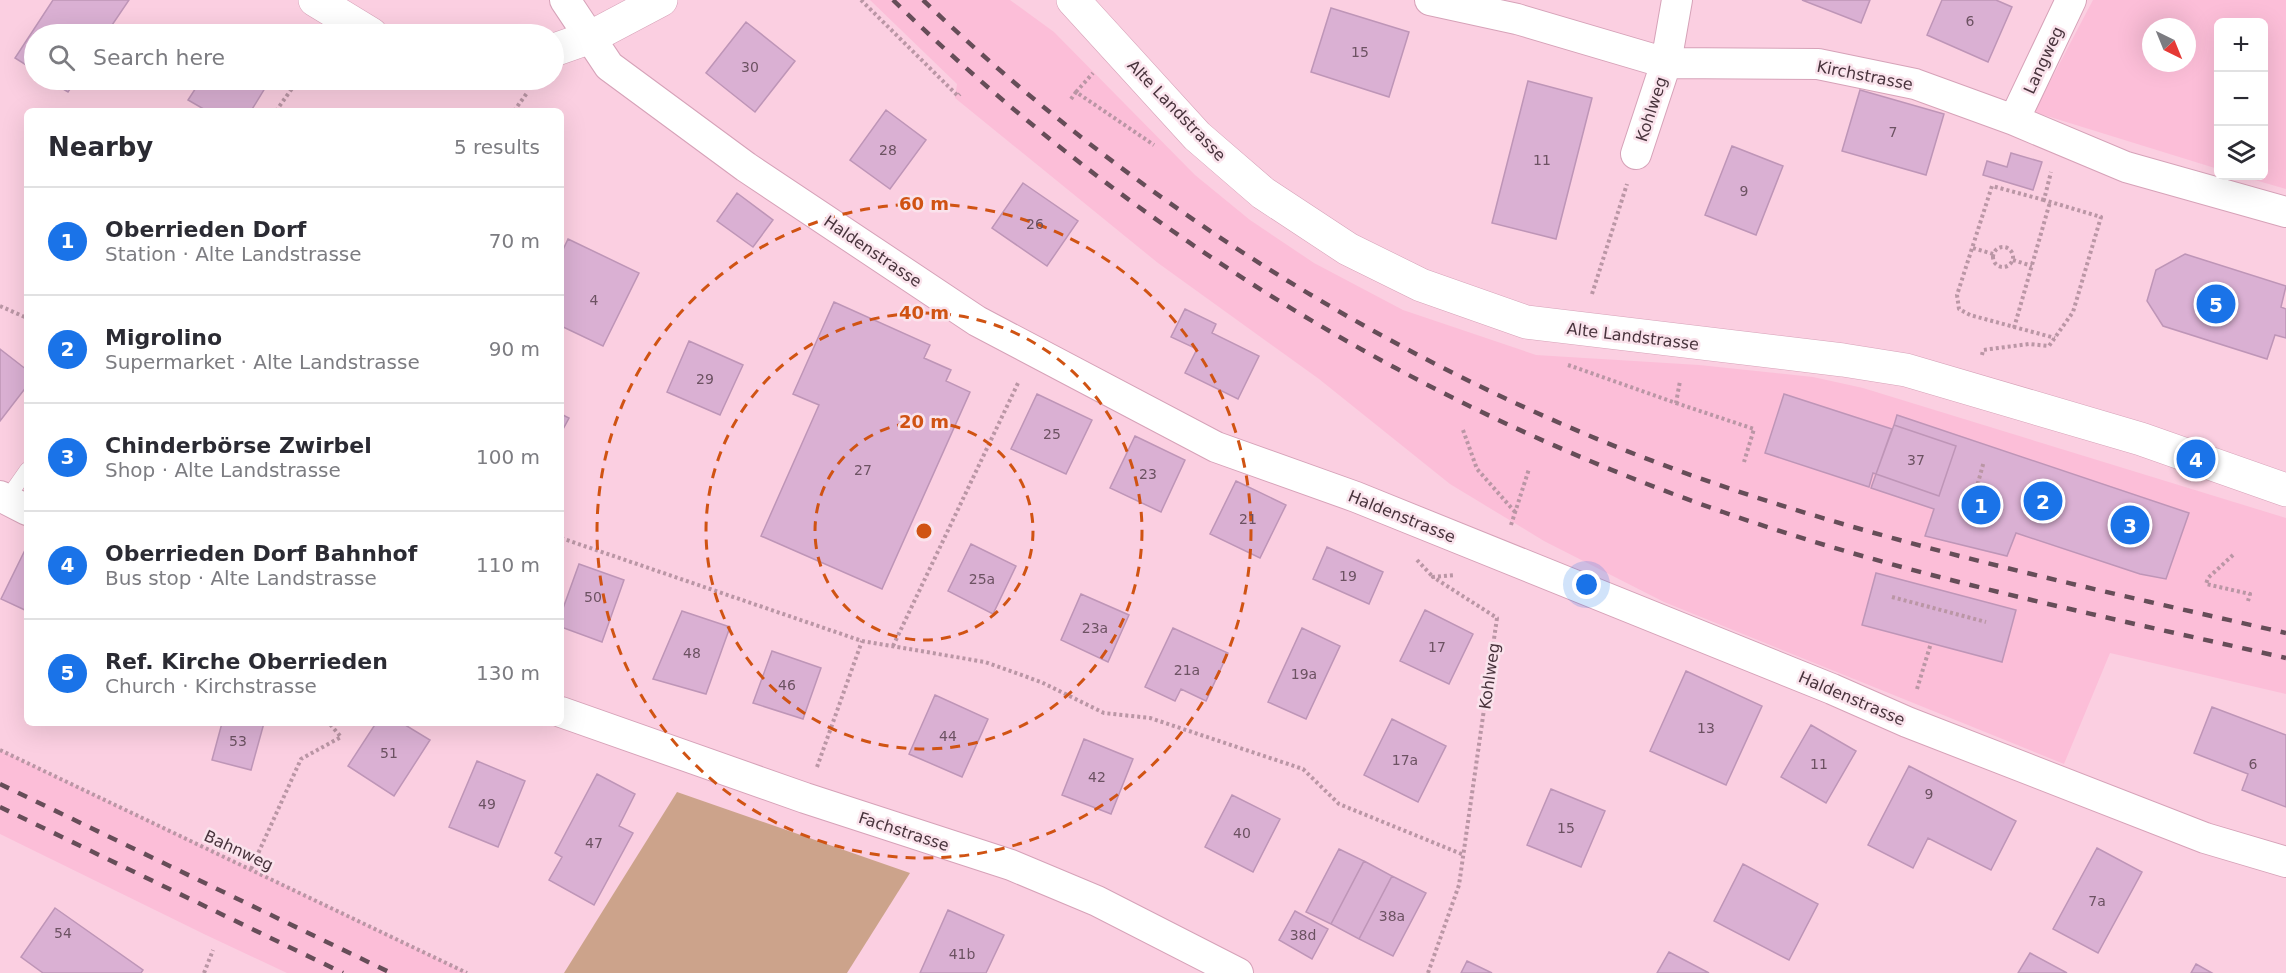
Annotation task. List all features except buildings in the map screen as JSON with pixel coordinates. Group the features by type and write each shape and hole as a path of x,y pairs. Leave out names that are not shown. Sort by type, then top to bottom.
{"main road":[{"path":"315,0 355,24"},
{"path":"564,46 591,37 661,0"},
{"name":"Alte Landstrasse","path":"1073,0 1197,136 1263,193 1348,249 1421,285 1526,322 1843,360 1906,370 2141,439 2286,490"}],"street":[{"name":"Haldenstrasse","path":"565,0 609,66 746,166 977,321 1216,447 1356,497 1929,730 2205,838 2286,862"},
{"name":"Kirchstrasse","path":"1430,0 1517,19 1665,63 1818,64 1915,84 2014,120 2126,167 2286,212"},
{"name":"Kohlweg","path":"1636,154 1665,63 1677,0"},
{"name":"Langweg","path":"2014,120 2071,0"},
{"name":"Fachstrasse","path":"564,713 805,798 1011,866 1097,901 1238,973"}],"lane":[{"path":"11,502 24,476"}],"path":[{"path":"861,0 939,78 958,96 960,94"},
{"path":"1071,99 1100,65"},
{"path":"278,108 291,90"},
{"path":"1076,92 1155,145 1161,141"},
{"path":"516,108 527,93"},
{"path":"2043,200 2051,169"},
{"path":"1992,359 1981,356 1983,350 2030,344 2049,346 2055,338 2073,312 2100,217 1992,186 1957,295 1959,309 1970,315 2055,338"},
{"path":"2014,328 2050,202"},
{"path":"1590,298 1620,209"},
{"path":"1973,248 1993,254"},
{"path":"1997,248 2007,248 2011,251 2013,260 2006,267 1996,266 1992,258 1997,248"},
{"path":"2013,260 2032,266"},
{"path":"0,306 24,317"},
{"path":"893,646 1033,351"},
{"path":"1567,365 1754,429 1744,462"},
{"path":"1676,402 1680,381"},
{"path":"1464,430 1477,470 1515,512"},
{"path":"1976,490 1984,461"},
{"name":"Kohlweg","path":"1428,973 1459,885 1497,618 1433,577 1494,572 1529,469"},
{"path":"564,539 862,641 985,662 1041,682 1104,713 1150,718 1303,769 1339,804 1464,855"},
{"path":"2233,555 2208,578 2206,584 2250,594 2248,601"},
{"path":"1892,597 1986,622"},
{"path":"805,798 862,641"},
{"path":"1914,697 1931,643"},
{"path":"251,869 301,759 341,737 331,726"},
{"name":"Bahnweg","path":"0,750 467,973"},
{"path":"204,973 213,950"}],"shaded area":[{"path":"870,0 1010,0 1054,32 1195,175 1250,220 1314,263 1403,310 1536,355 1699,365 1813,377 1863,388 2286,518 2286,694 2110,653 2064,764 1664,602 1544,541 1450,484 1319,379 1158,263 955,98 957,84"},
{"path":"2093,0 2286,0 2286,189 2255,180 2268,180 2268,18 2214,18 2214,168 2034,112"},
{"path":"0,750 467,973 287,973 206,935 0,834"},
{"path":"677,792 910,873 847,973 564,973"}],"railway":[{"path":"893,0 983,83 1078,161 1177,234 1280,301 1386,363 1496,419 1608,468 1723,512 1792,535 2002,593 2286,658"},
{"path":"923,0 1011,80 1104,155 1201,225 1303,290 1408,350 1516,403 1625,450 1805,513 2010,569 2286,633"},
{"path":"0,784 391,973"},
{"path":"0,807 343,973"}],"place":[{"name":"Ref. Kirche Oberrieden","path":"2216,304"},
{"name":"Oberrieden Dorf Bahnhof","path":"2196,459"},
{"name":"Migrolino","path":"2043,501"},
{"name":"Oberrieden Dorf","path":"1981,505"},
{"name":"Chinderbörse Zwirbel","path":"2130,525"}]}
